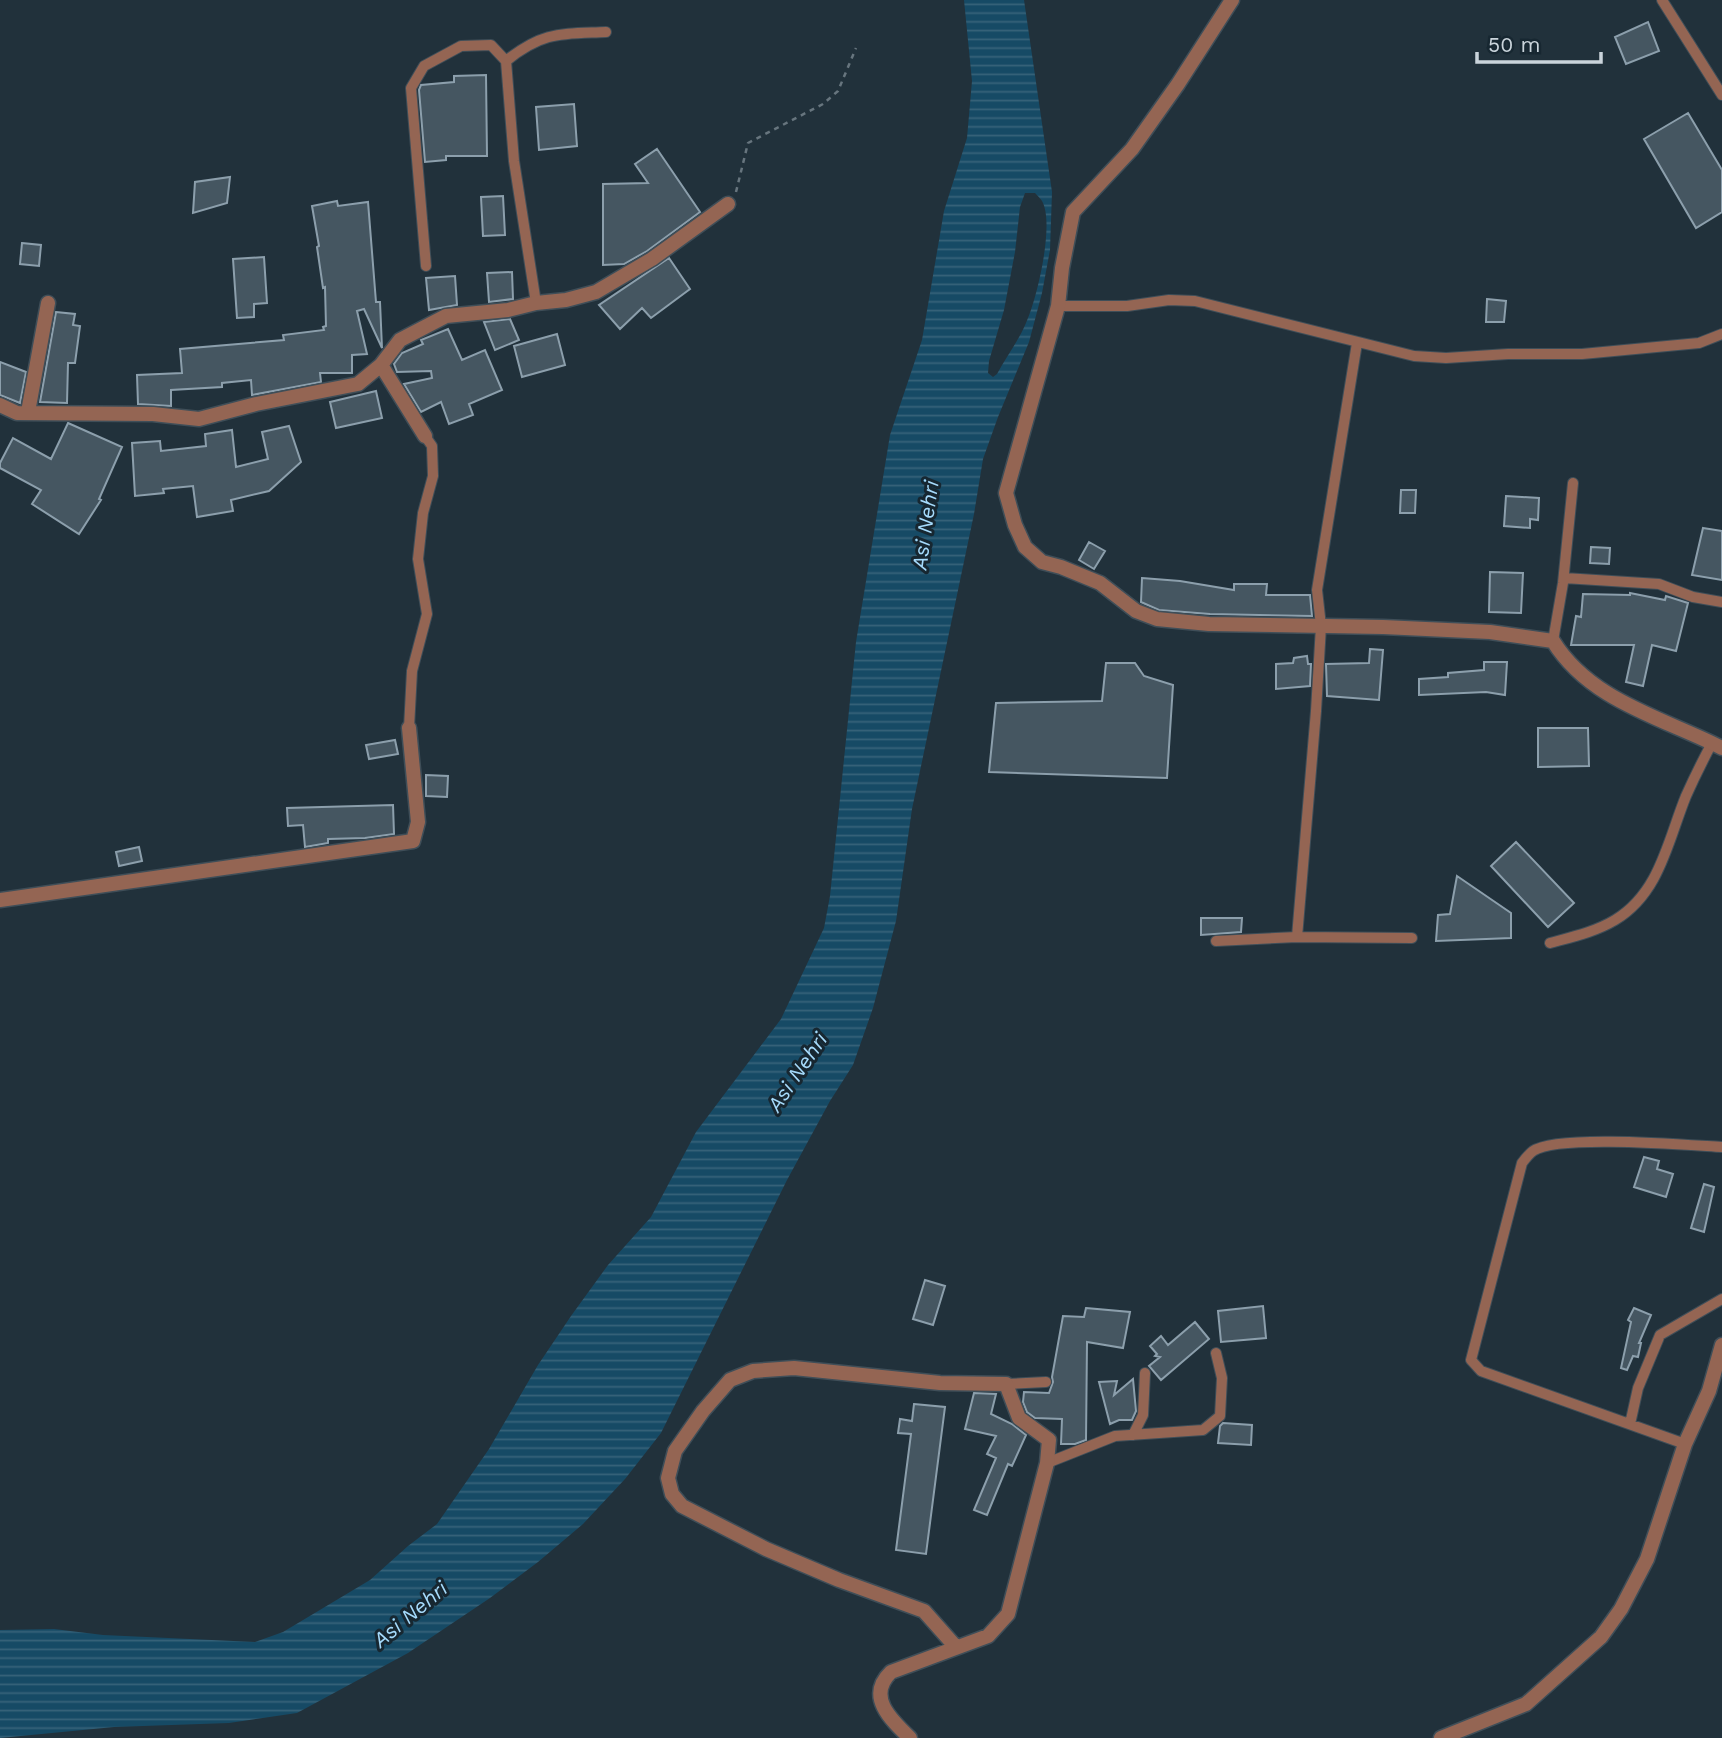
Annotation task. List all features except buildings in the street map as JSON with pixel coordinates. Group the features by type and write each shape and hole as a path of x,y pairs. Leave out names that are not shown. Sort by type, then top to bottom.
{"street":[{"path":"1232,0 1132,149 1073,212 1058,306 1006,493 1014,525 1025,547 1042,562 1100,583 1136,611 1157,619 1209,624 1490,632 1553,641 1563,656 1606,694 1717,745"},
{"path":"0,405 17,413 153,414 199,419 256,404 358,384 381,365 400,340 446,316 508,310 596,292 652,259 728,204"},
{"path":"29,412 48,303"},
{"path":"381,365 425,436"},
{"path":"0,900 413,841 418,822 409,728"},
{"path":"1441,1738 1526,1704 1601,1637 1621,1609 1647,1559 1685,1444 1709,1391 1722,1345"},
{"path":"910,1738 886,1714 879,1694 881,1682 891,1672 988,1636 1008,1614 1047,1463 1049,1440 1019,1418 1006,1384 940,1383 794,1368 753,1371 730,1380 703,1411 675,1451 668,1478 672,1494 682,1506 766,1549 924,1612 955,1647"}],"lane":[{"path":"1662,0 1722,95"},
{"path":"506,61 522,48 552,34 606,32"},
{"path":"426,266 411,88 424,66 461,46 491,45 506,61 514,162 536,303"},
{"path":"1058,306 1127,306 1169,300 1195,301 1414,356 1446,358 1508,354 1583,354 1699,343 1722,334"},
{"path":"1297,937 1321,626 1317,590 1357,343"},
{"path":"409,728 412,671 428,614 418,559 423,513 433,476 432,446 425,436"},
{"path":"1553,641 1564,579 1573,483"},
{"path":"1564,579 1659,584 1693,597 1722,602"},
{"path":"1550,943 1593,931 1617,919 1638,900 1654,879 1686,798 1717,745"},
{"path":"1216,941 1297,937 1412,938"},
{"path":"1685,1444 1481,1371 1471,1360 1522,1163 1534,1150 1562,1144 1632,1142 1722,1147"},
{"path":"1630,1424 1638,1388 1660,1335 1722,1299"},
{"path":"1047,1463 1115,1436 1203,1430 1220,1416 1222,1378 1216,1353"},
{"path":"1133,1435 1143,1415 1145,1373"},
{"path":"1006,1384 1046,1382"}],"path":[{"path":"728,204 737,191 748,143 823,104 838,91 856,48"}],"water":[{"name":"Asi Nehri","path":"964,0 1024,0 1052,192 1050,250 1042,293 1029,342 983,459 974,514 912,809 896,921 873,1008 853,1065 787,1180 661,1433 625,1479 583,1524 538,1562 408,1653 297,1713 229,1723 114,1727 0,1738 0,1630 54,1629 103,1635 255,1642 283,1632 370,1580 437,1524 489,1449 538,1365 571,1316 608,1265 651,1217 696,1132 781,1019 824,928 830,896 856,642 890,435 922,340 944,211 967,138 972,81","holes":["1025,193 1035,193 1042,201 1047,226 1039,280 1023,329 993,377 988,373 989,361 1004,310 1020,207"]}]}
